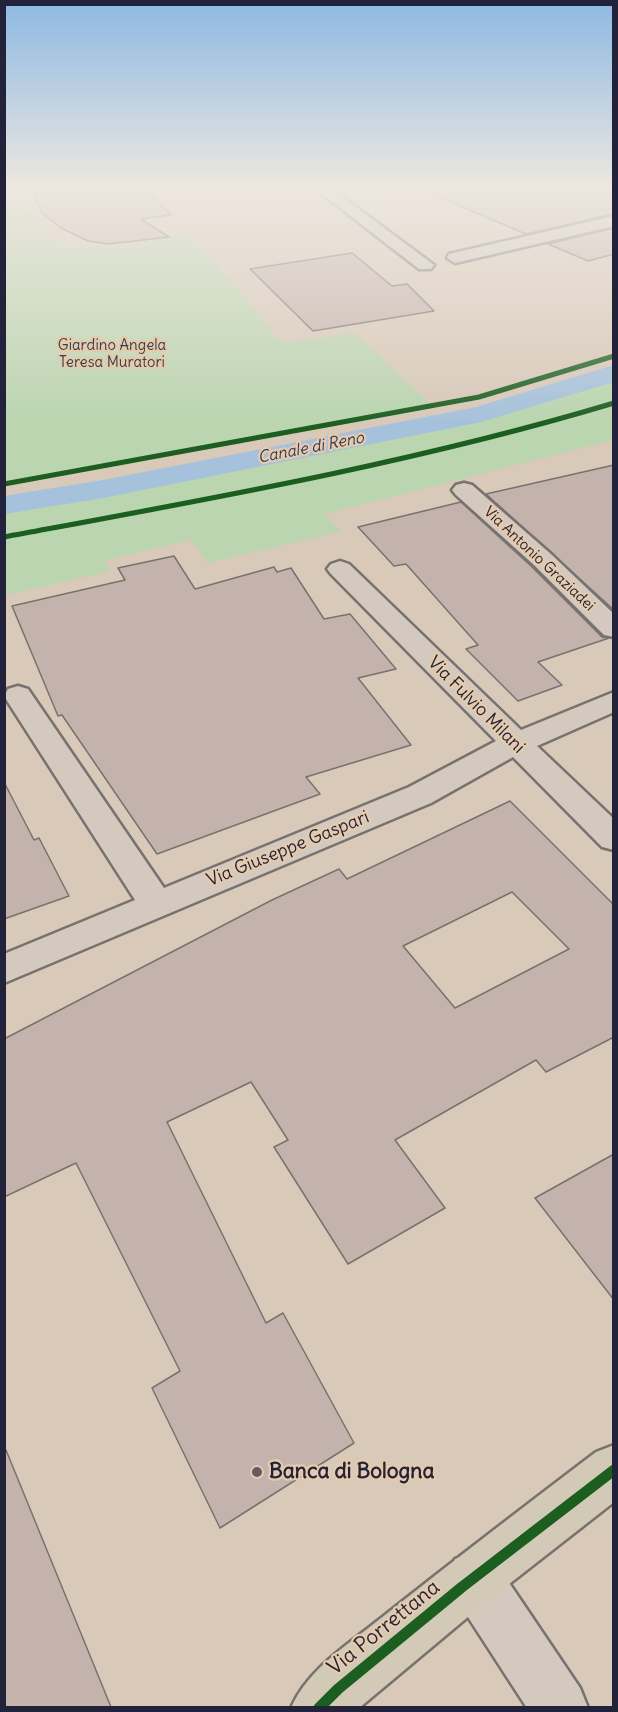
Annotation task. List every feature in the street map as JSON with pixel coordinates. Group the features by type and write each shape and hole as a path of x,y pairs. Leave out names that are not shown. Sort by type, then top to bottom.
{"main road":[{"name":"Via Porrettana","path":"319,1707 474,1578 614,1470"}],"street":[{"name":"Via Antonio Graziadei","path":"464,490 543,560 614,629"},
{"name":"Via Fulvio Milani","path":"340,569 515,744 614,839"},
{"path":"18,695 156,904"},
{"name":"Via Giuseppe Gaspari","path":"4,969 420,795 515,744 614,701"},
{"path":"474,1578 560,1707"}],"green space":[{"name":"Giardino Angela Teresa Muratori","path":"5,267 219,267 281,343 355,333 432,406 5,484"},
{"path":"613,378 613,440 324,514 341,531 208,563 191,540 105,560 110,571 5,595 5,512 103,497 463,425"}],"building":[{"path":"263,267 369,267 392,286 407,284 434,311 313,331 250,269"},
{"path":"614,465 614,610 486,494"},
{"path":"461,502 532,567 602,637 609,638 538,662 562,685 518,701 466,649 478,645 406,564 394,566 358,527"},
{"path":"174,556 195,589 274,567 277,572 291,568 324,619 350,614 396,669 358,678 411,745 306,777 320,794 157,854 62,715 58,716 12,606 125,580 118,568"},
{"path":"4,782 34,840 39,838 69,896 4,919"},
{"path":"510,801 614,905 614,1037 546,1072 536,1060 395,1140 445,1208 348,1264 274,1147 288,1140 251,1082 167,1122 266,1323 283,1313 354,1443 220,1528 152,1388 180,1371 76,1163 4,1197 4,1039 272,900 339,869 347,879","holes":["512,892 569,949 455,1008 403,946"]},
{"path":"614,1154 614,1300 535,1198"},
{"path":"4,1450 6,1450 111,1707 4,1707"}],"waterway":[{"name":"Canale di Reno","path":"4,505 103,489 481,414 614,373"}],"cycle path":[{"path":"4,484 479,397 614,356"},
{"path":"4,537 388,463 539,426 614,403"},
{"path":"319,1708 338,1689 462,1587 614,1470"}],"place":[{"name":"Banca di Bologna","path":"257,1472"}]}
